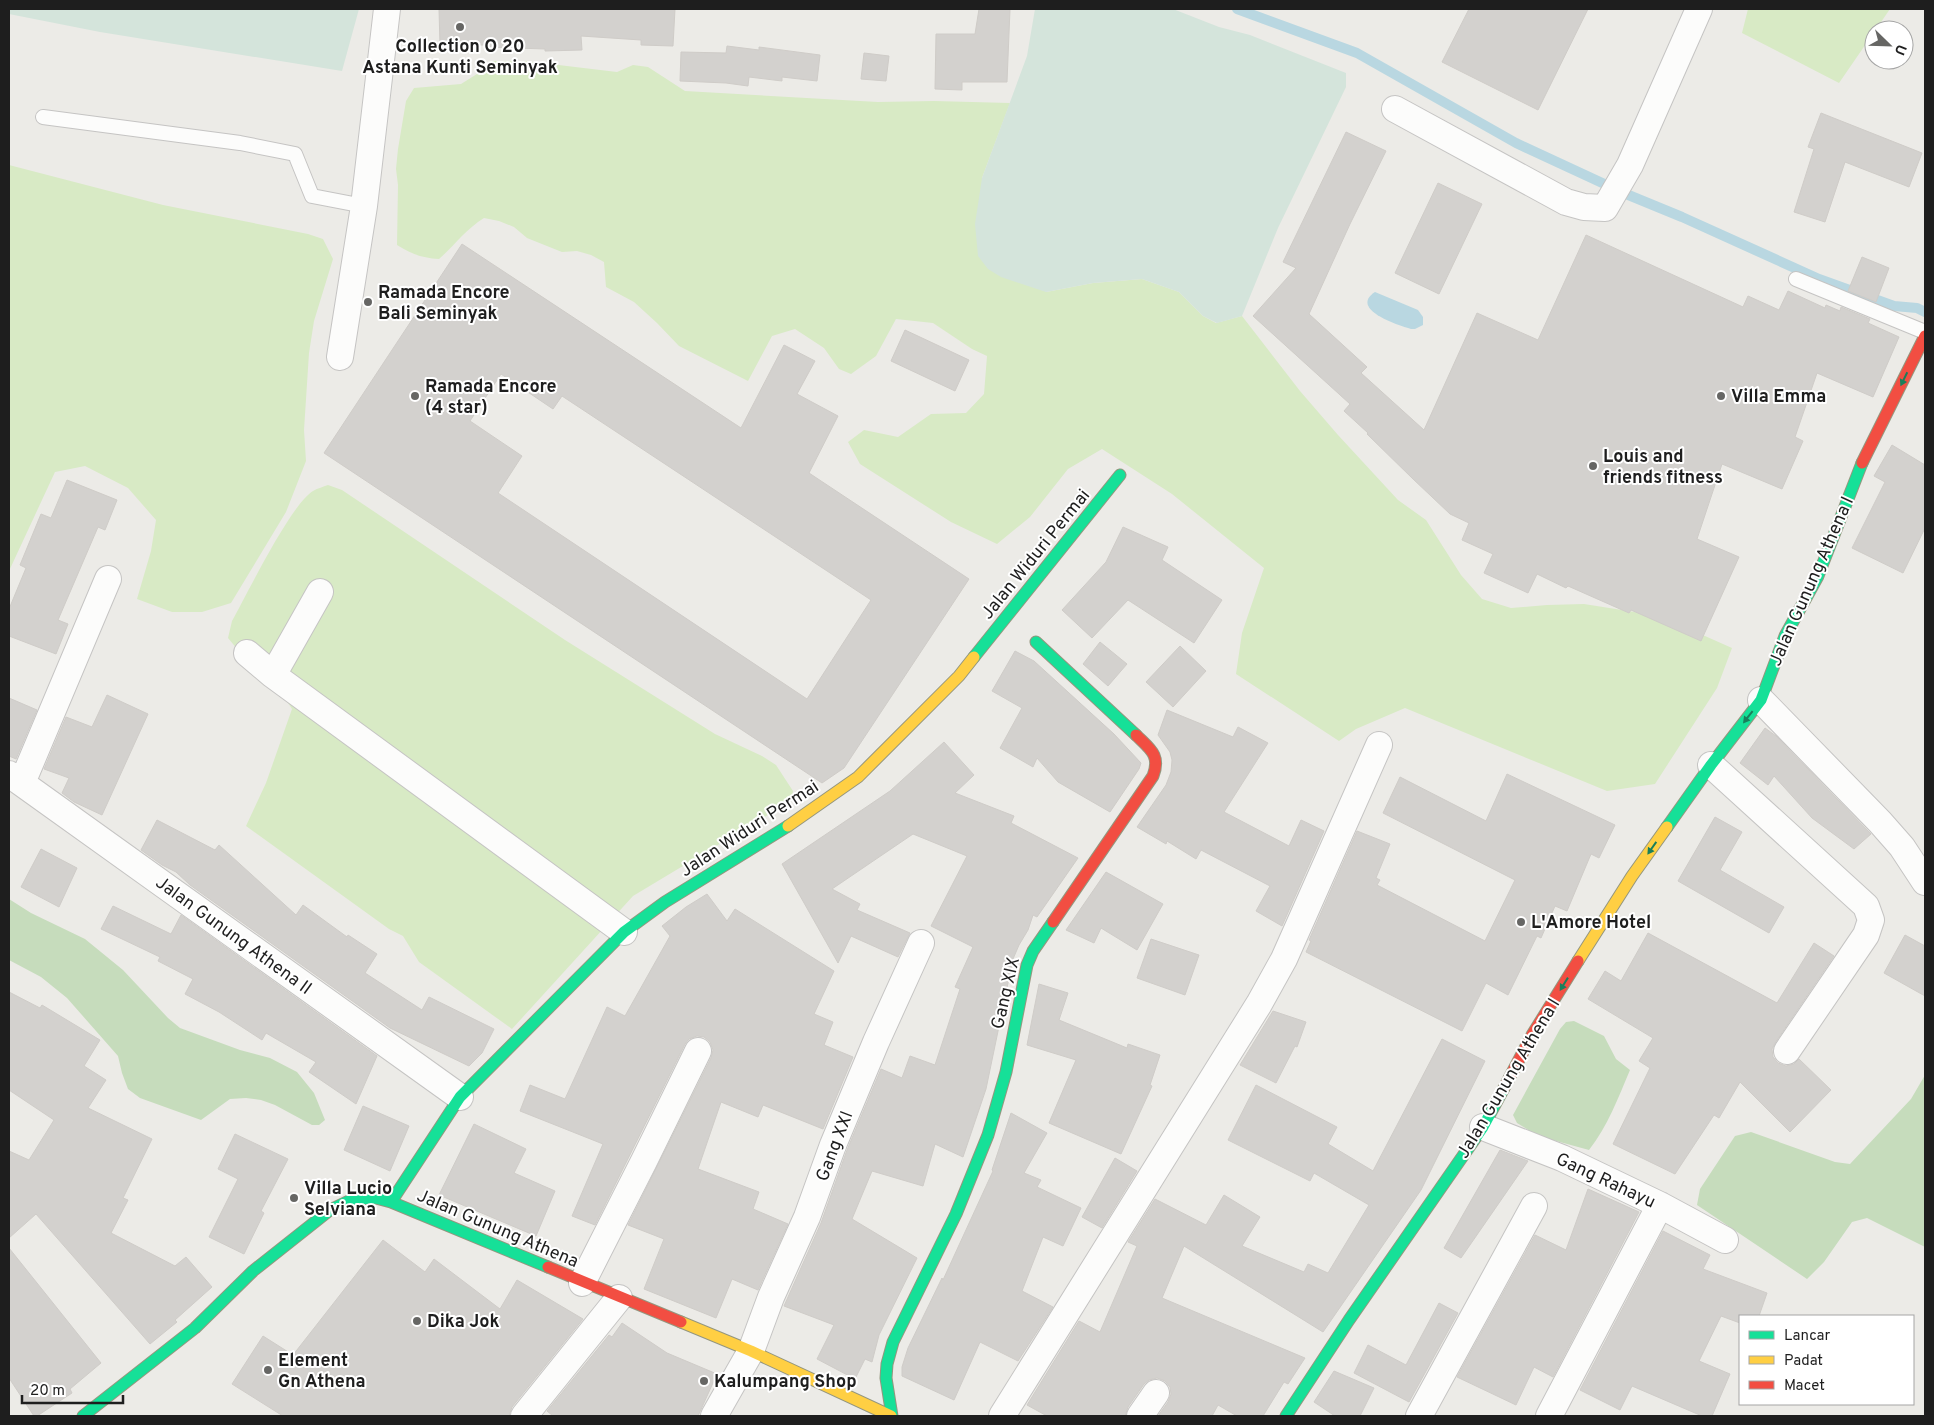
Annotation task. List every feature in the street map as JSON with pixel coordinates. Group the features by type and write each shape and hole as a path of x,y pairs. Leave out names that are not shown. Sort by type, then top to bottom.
{"street":[{"path":"340,357 364,206 387,9"},
{"path":"1396,109 1566,202 1584,207 1605,208 1630,165 1699,9"},
{"name":"Jalan Gunung Athena I","path":"1286,1416 1354,1312 1483,1127 1532,1035 1632,876 1711,765 1761,700 1785,636 1818,576 1861,465 1925,336"},
{"name":"Jalan Widuri Permai","path":"391,1202 460,1097 624,932 665,902 804,816 858,777 959,676 1120,475"},
{"path":"15,778 108,580"},
{"path":"273,675 320,592"},
{"name":"Gang XIX","path":"892,1416 886,1378 887,1364 893,1342 967,1190 989,1134 1006,1069 1027,965 1033,951 1153,776 1157,767 1157,758 1125,723 1036,642"},
{"path":"247,653 273,675 624,932"},
{"path":"1761,700 1880,822 1902,847 1925,882"},
{"path":"1002,1416 1259,1004 1284,959 1379,745"},
{"path":"1711,765 1866,906 1871,920 1866,935 1787,1051"},
{"name":"Jalan Gunung Athena II","path":"15,778 460,1097"},
{"name":"Gang XXI","path":"714,1416 751,1351 771,1297 807,1217 833,1145 876,1042 921,943"},
{"path":"582,1282 698,1051"},
{"name":"Gang Rahayu","path":"1483,1127 1562,1158 1660,1205 1725,1240"},
{"name":"Jalan Gunung Athena","path":"82,1416 195,1328 253,1271 330,1210 353,1199 376,1198 391,1202 751,1351 892,1416"},
{"path":"1549,1416 1660,1205"},
{"path":"1420,1416 1534,1206"},
{"path":"524,1416 620,1298"},
{"path":"1140,1416 1156,1393"}],"lane":[{"path":"43,118 240,143 296,154 312,196 364,206"},
{"path":"1796,279 1925,332"}],"green space":[{"path":"1748,9 1890,9 1882,20 1864,20 1864,47 1839,83 1742,33"},
{"path":"490,61 525,61 617,72 633,65 648,67 685,91 878,102 1010,103 982,178 1046,292 1093,283 1142,279 1179,292 1203,316 1216,323 1242,316 1300,391 1338,435 1398,500 1426,520 1461,575 1482,599 1511,608 1584,604 1660,616 1732,648 1717,688 1655,784 1607,791 1405,708 1356,729 1339,741 1236,674 1242,633 1264,568 1172,494 1102,449 1068,469 1030,517 997,544 951,522 860,464 848,442 864,430 898,437 931,414 966,413 984,394 987,356 972,349 933,323 896,319 876,356 851,374 839,369 824,348 795,329 772,336 748,381 679,346 634,302 606,287 604,262 591,255 577,251 562,252 527,238 514,227 484,218 466,232 439,259 417,255 397,245 398,185 396,169 406,101 414,88 461,84 477,74"},
{"path":"9,165 163,205 308,234 323,239 333,259 314,321 309,353 304,430 306,461 286,512 231,603 202,612 172,612 137,599 151,551 156,520 128,488 85,466 55,472 9,571"},
{"path":"328,485 342,490 565,640 715,734 762,756 776,765 793,791 791,801 633,896 512,1029 419,962 403,936 389,929 246,826 266,783 292,709 275,683 238,650 228,638 232,621 293,513 313,491"},
{"path":"9,899 31,913 85,939 123,970 168,1018 180,1028 240,1050 270,1058 297,1072 314,1093 325,1120 319,1125 312,1125 275,1105 261,1100 246,1098 230,1099 201,1120 140,1098 128,1089 118,1056 67,998 41,977 9,960"},
{"path":"1574,1021 1604,1036 1616,1059 1630,1070 1607,1122 1589,1150 1538,1136 1517,1123 1513,1115 1560,1029 1566,1022"},
{"path":"1925,1075 1925,1247 1867,1218 1852,1222 1824,1262 1807,1279 1697,1205 1700,1189 1735,1136 1751,1132 1835,1162 1850,1164 1911,1099"}],"shaded area":[{"path":"9,9 359,9 342,71 100,32 9,14"},
{"path":"1035,9 1173,9 1219,27 1250,35 1346,73 1346,87 1278,228 1242,316 1217,323 1203,316 1179,292 1142,279 1093,283 1046,292 1001,277 988,269 978,256 975,224 982,178 1027,56"}],"water":[{"path":"1375,292 1418,310 1423,317 1423,325 1411,329 1378,315 1371,310 1368,304 1369,298"}],"building":[{"path":"439,9 675,9 673,46 641,45 641,40 581,36 582,50 545,51 545,49 487,47 487,45 440,45"},
{"path":"979,9 1010,9 1007,82 962,82 962,90 935,89 936,34 975,34"},
{"path":"1469,9 1588,9 1538,110 1442,62"},
{"path":"727,46 759,50 759,47 820,55 817,81 782,77 782,81 749,77 748,86 680,81 681,52 726,53"},
{"path":"864,53 889,56 886,81 861,79"},
{"path":"1821,113 1922,153 1909,187 1845,162 1825,222 1794,212 1814,149 1808,147"},
{"path":"1346,132 1386,151 1309,314 1367,367 1361,373 1424,430 1477,313 1538,340 1586,235 1743,307 1748,296 1779,310 1788,291 1825,308 1826,305 1840,311 1841,307 1870,319 1868,323 1899,337 1873,397 1817,373 1795,437 1803,441 1782,489 1722,464 1697,539 1739,557 1701,641 1631,610 1629,613 1568,586 1566,588 1537,574 1528,593 1484,573 1493,554 1462,540 1469,523 1450,514 1413,479 1344,411 1350,404 1253,316 1296,268 1283,262"},
{"path":"1438,183 1482,204 1439,294 1395,273"},
{"path":"462,244 741,428 784,345 815,361 797,394 838,416 809,473 969,579 844,768 822,783 324,453","holes":["501,374 553,409 562,396 871,600 807,699 498,493 522,456 470,421"]},
{"path":"1862,257 1889,268 1876,302 1848,291"},
{"path":"905,330 969,360 955,391 891,361"},
{"path":"1892,445 1925,465 1925,528 1903,573 1852,548 1885,482 1874,476"},
{"path":"67,480 117,500 105,530 98,527 58,620 68,624 56,654 9,636 9,609 26,568 20,565 41,514 51,518"},
{"path":"1123,527 1168,547 1162,560 1222,600 1194,643 1128,600 1092,638 1062,610 1106,562"},
{"path":"1100,642 1127,664 1108,686 1083,664"},
{"path":"1180,646 1206,671 1173,707 1146,682"},
{"path":"1015,651 1034,661 1114,734 1141,763 1139,769 1110,812 1058,782 1037,758 1033,767 1000,748 1022,708 992,691"},
{"path":"107,695 148,714 102,815 74,802 62,793 69,778 44,769 66,717 92,727"},
{"path":"9,698 37,710 16,759 9,756"},
{"path":"1167,710 1233,737 1238,727 1268,743 1224,812 1289,846 1301,820 1324,831 1282,926 1256,911 1270,886 1201,850 1196,859 1167,841 1166,844 1137,827 1166,785 1171,772 1172,760 1170,752 1158,735"},
{"path":"1765,728 1776,736 1871,834 1854,849 1812,818 1774,776 1768,785 1740,763"},
{"path":"944,742 974,775 955,793 1014,816 1011,823 1078,858 1037,917 1033,915 1028,930 1013,959 986,1089 963,1157 935,1144 923,1186 872,1171 852,1219 917,1258 879,1335 872,1362 865,1359 855,1379 817,1359 834,1325 784,1306 821,1223 847,1150 881,1069 902,1078 910,1056 935,1065 960,989 955,987 973,947 931,926 967,856 913,834 832,889 860,904 857,910 910,933 898,957 851,936 838,963 782,864 890,791"},
{"path":"1507,774 1615,825 1599,858 1591,854 1567,911 1555,906 1541,938 1537,936 1508,995 1486,983 1462,1031 1306,952 1311,941 1309,940 1357,831 1390,844 1376,878 1380,880 1377,885 1485,941 1515,880 1383,813 1400,777 1486,821"},
{"path":"1715,817 1742,832 1720,870 1784,907 1769,933 1678,881"},
{"path":"157,820 215,850 219,845 296,915 303,905 347,937 348,935 377,954 365,973 422,1010 429,997 494,1029 482,1053 469,1066 390,1028 190,885 176,872 162,865 141,850"},
{"path":"41,849 77,868 59,907 21,887"},
{"path":"1106,872 1163,904 1137,950 1101,928 1094,943 1066,930"},
{"path":"707,894 727,921 735,909 834,971 814,1014 833,1022 824,1045 853,1057 823,1129 763,1105 758,1117 721,1102 698,1169 759,1192 753,1209 788,1224 758,1290 732,1279 716,1318 644,1289 664,1239 628,1225 711,1058 713,1050 710,1042 704,1037 697,1036 689,1039 685,1044 595,1225 572,1216 603,1144 520,1111 530,1085 565,1099 607,1007 625,1016 670,936 662,926 686,907"},
{"path":"113,906 171,934 181,915 377,1056 356,1104 309,1072 316,1062 266,1033 262,1040 219,1012 185,994 193,979 158,961 160,957 101,929"},
{"path":"1648,933 1777,1003 1814,943 1834,956 1772,1049 1773,1057 1778,1063 1786,1066 1794,1064 1799,1059 1831,1090 1790,1132 1740,1082 1719,1118 1714,1115 1675,1174 1613,1144 1650,1068 1639,1061 1653,1038 1588,999 1605,971 1621,981"},
{"path":"1905,935 1925,946 1925,996 1884,973"},
{"path":"1151,939 1199,955 1185,995 1137,978"},
{"path":"1039,984 1068,993 1059,1020 1127,1048 1128,1044 1160,1055 1150,1085 1152,1086 1121,1154 1049,1123 1076,1060 1027,1045"},
{"path":"9,992 40,1008 42,1005 100,1040 84,1066 106,1080 88,1108 152,1139 123,1198 128,1200 111,1233 175,1266 186,1257 212,1287 175,1320 177,1322 150,1344 36,1214 9,1238 9,1151 29,1160 54,1120 9,1090"},
{"path":"1273,1011 1306,1022 1297,1047 1295,1046 1276,1083 1240,1065"},
{"path":"1442,1039 1485,1061 1421,1190 1323,1332 1184,1246 1162,1298 1305,1358 1288,1384 1284,1382 1263,1416 1237,1416 1218,1405 1212,1416 1158,1416 1171,1394 1170,1387 1165,1381 1157,1378 1149,1380 1144,1384 1128,1407 1125,1416 1047,1416 1027,1405 1079,1321 1100,1332 1137,1246 1128,1242 1155,1199 1206,1225 1224,1195 1260,1217 1242,1246 1304,1272 1308,1264 1328,1273 1369,1205 1314,1173 1310,1181 1228,1140 1256,1085 1337,1127 1328,1144 1373,1171"},
{"path":"363,1106 409,1126 390,1171 344,1150"},
{"path":"1011,1113 1047,1133 1024,1173 1041,1180 1037,1187 1081,1208 1063,1246 1043,1237 1022,1291 1053,1307 1018,1361 980,1342 954,1400 902,1376 902,1367 908,1348 942,1278 943,1280 993,1171"},
{"path":"474,1124 526,1149 514,1173 555,1191 536,1236 439,1195"},
{"path":"235,1134 288,1159 261,1211 264,1213 244,1254 209,1237 238,1179 218,1169"},
{"path":"1500,1150 1528,1161 1461,1258 1444,1248"},
{"path":"1115,1158 1137,1171 1102,1228 1082,1217"},
{"path":"1588,1189 1639,1212 1553,1377 1534,1367 1516,1405 1457,1377 1535,1235 1566,1250"},
{"path":"1663,1231 1710,1255 1703,1269 1767,1293 1759,1315 1739,1315 1739,1323 1721,1316 1699,1361 1730,1374 1712,1416 1702,1416 1632,1386 1620,1410 1580,1390"},
{"path":"383,1240 425,1272 434,1259 500,1309 517,1280 583,1319 512,1407 509,1416 283,1416 232,1384 263,1336 293,1355"},
{"path":"9,1248 101,1363 70,1389 72,1393 37,1416 34,1416 9,1378"},
{"path":"1439,1303 1458,1313 1409,1402 1354,1373 1368,1345 1406,1365"},
{"path":"622,1323 667,1353 717,1374 698,1416 553,1416 547,1411 609,1335 612,1337"},
{"path":"1334,1371 1374,1388 1360,1416 1335,1416 1314,1402"}],"waterway":[{"path":"1237,9 1357,53 1516,143 1819,279 1894,306 1917,308 1925,312"}],"traffic: fast":[{"path":"1667,827 1711,765 1761,700 1785,636 1818,576 1862,463"},
{"path":"974,657 1120,475"},
{"path":"1036,642 1136,735"},
{"path":"391,1202 460,1097 624,932 665,902 788,826"},
{"path":"892,1416 886,1378 887,1364 893,1342 956,1214 988,1135 1006,1072 1027,965 1033,951 1053,922"},
{"path":"1286,1416 1349,1320 1483,1127 1504,1088"},
{"path":"83,1416 195,1328 253,1271 330,1210 353,1199 376,1198 391,1202 548,1267"}],"traffic: slow":[{"path":"788,826 858,777 959,676 974,657"},
{"path":"1578,961 1632,876 1667,827"},
{"path":"681,1322 751,1351 891,1416"}],"traffic: jam":[{"path":"1862,463 1925,336"},
{"path":"1053,922 1153,776 1156,763 1155,757 1136,735"},
{"path":"1504,1088 1532,1035 1578,961"},
{"path":"548,1267 681,1322"}],"place":[{"name":"Collection O 20 Astana Kunti Seminyak","path":"460,27"},
{"name":"Ramada Encore Bali Seminyak","path":"368,302"},
{"name":"Ramada Encore (4 star)","path":"415,396"},
{"name":"Villa Emma","path":"1721,396"},
{"name":"Louis and friends fitness","path":"1593,466"},
{"name":"L'Amore Hotel","path":"1521,922"},
{"name":"Villa Lucio Selviana","path":"294,1198"},
{"name":"Dika Jok","path":"417,1321"},
{"name":"Element Gn Athena","path":"268,1370"},
{"name":"Kalumpang Shop","path":"704,1381"}]}
